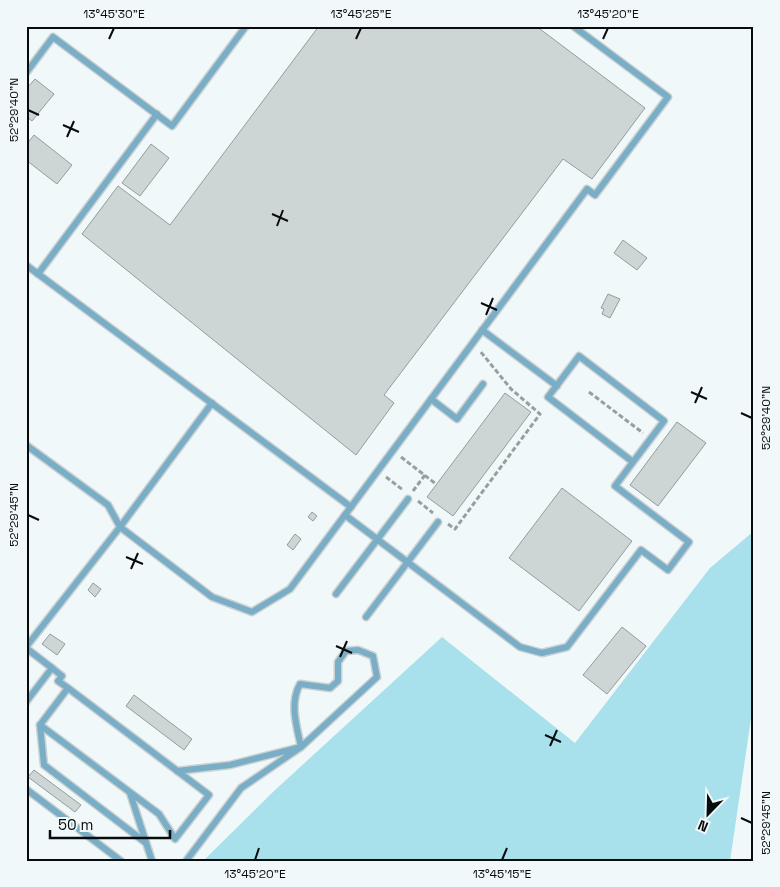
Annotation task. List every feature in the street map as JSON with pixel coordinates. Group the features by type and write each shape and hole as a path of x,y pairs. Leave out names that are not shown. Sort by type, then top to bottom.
{"lane":[{"path":"26,73 53,37 172,126 246,26"},
{"path":"26,445 108,505 120,527 212,597 252,612 290,589 587,189 596,195 668,97 573,26"},
{"path":"38,274 157,114"},
{"path":"26,266 351,506"},
{"path":"482,330 556,386"},
{"path":"345,515 520,647 542,653 567,647 641,550 668,570 689,542 615,486 634,462 664,421 579,356 548,397 634,462"},
{"path":"431,399 457,419 483,384"},
{"path":"40,725 159,814 175,839 209,795 58,682 62,676 26,648 120,527 212,403"},
{"path":"336,594 409,497"},
{"path":"366,617 439,520"},
{"path":"186,861 241,788 301,747 377,677 373,656 358,650 346,651 338,662 338,681 330,688 300,684 295,693 294,717 301,747"},
{"path":"26,702 52,668"},
{"path":"68,688 40,725 44,765 146,843"},
{"path":"177,771 230,765 301,747"},
{"path":"26,789 121,861"},
{"path":"130,792 152,861"}],"path":[{"path":"447,523 455,529 540,414 511,389 474,342"},
{"path":"589,392 651,439"},
{"path":"393,451 436,484"},
{"path":"378,471 439,520"},
{"path":"409,497 425,475"}],"shaded area":[{"path":"754,531 754,698 730,861 203,861 274,791 442,637 575,743 710,568"}],"building":[{"path":"319,26 536,26 645,108 592,179 563,159 384,395 394,403 356,455 82,234 118,186 170,225"},
{"path":"35,79 54,94 32,121 26,116 26,89"},
{"path":"34,135 72,165 57,184 26,160 26,145"},
{"path":"151,144 169,158 140,196 122,183"},
{"path":"623,240 647,258 637,270 614,253"},
{"path":"608,294 620,299 610,318 602,314 604,309 601,308"},
{"path":"505,393 531,412 453,516 427,497"},
{"path":"677,422 706,443 658,506 630,485"},
{"path":"562,488 632,541 579,611 509,558"},
{"path":"312,512 317,516 313,521 308,517"},
{"path":"295,534 301,539 293,550 287,545"},
{"path":"93,583 101,589 95,597 88,590"},
{"path":"622,627 646,646 607,694 583,675"},
{"path":"50,634 65,644 57,655 42,644"},
{"path":"134,695 192,739 184,750 126,706"},
{"path":"34,770 81,805 75,812 28,777"}]}
